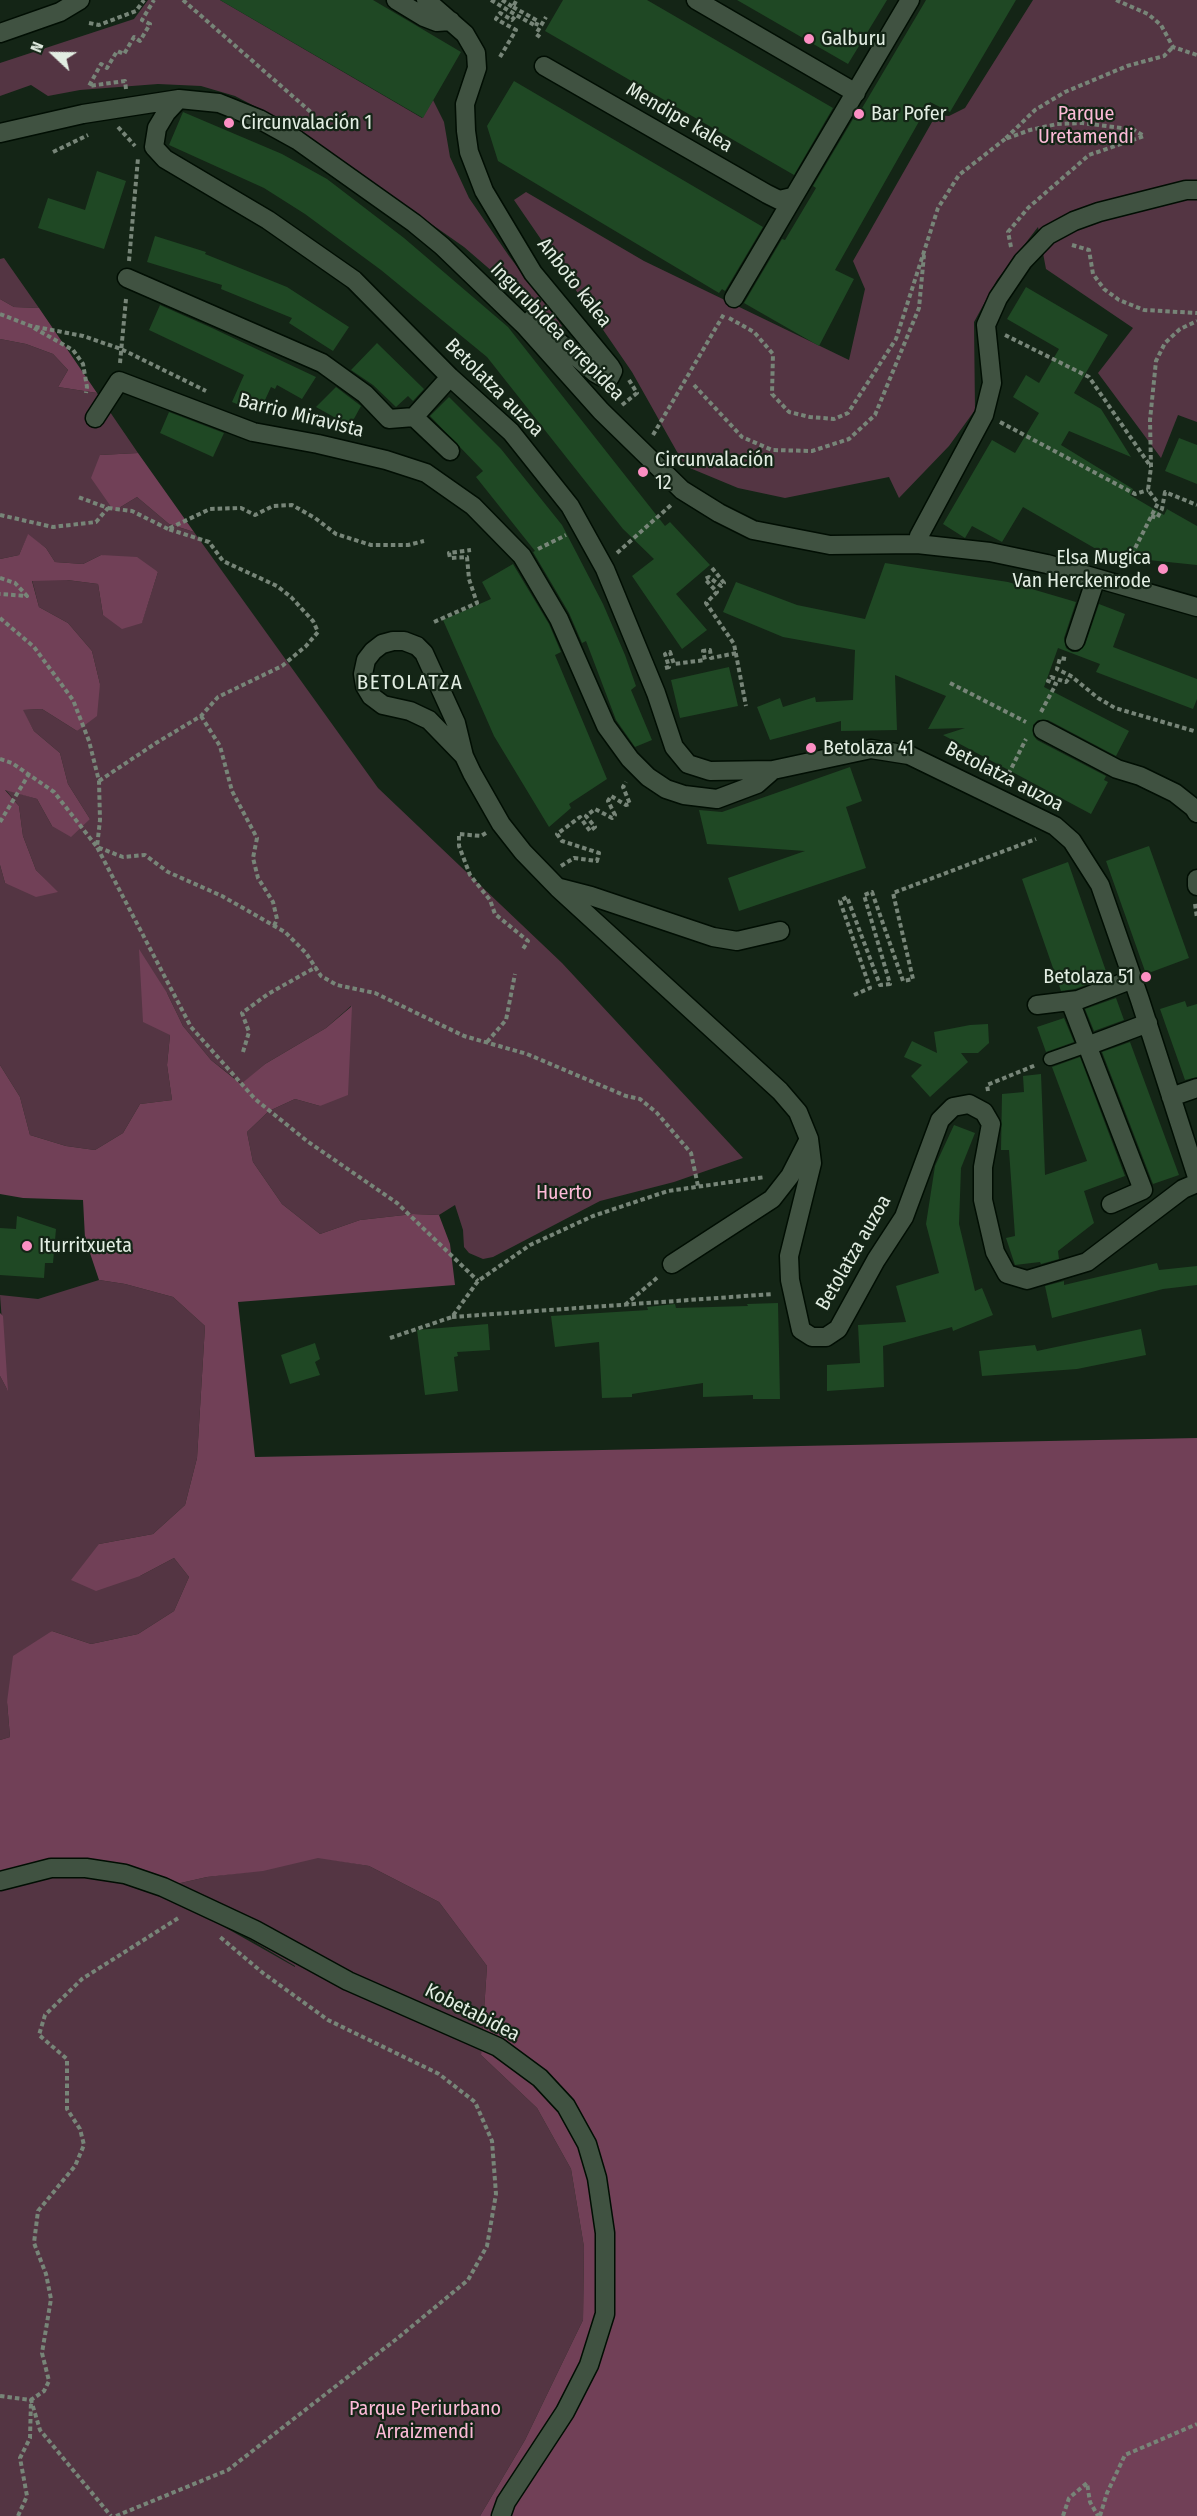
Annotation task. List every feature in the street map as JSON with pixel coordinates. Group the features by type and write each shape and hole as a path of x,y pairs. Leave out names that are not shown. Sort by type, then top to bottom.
{"street":[{"path":"0,33 60,12 80,0"},
{"path":"396,0 436,22 451,21"},
{"path":"426,0 451,21"},
{"path":"696,0 856,93"},
{"path":"734,298 910,0"},
{"name":"Anboto kalea","path":"451,21 465,34 476,53 477,68 465,104 466,131 469,152 484,191 533,273 610,366 613,371 610,377 602,377 595,373 499,289 470,275"},
{"name":"Mendipe kalea","path":"544,66 767,194 779,200 792,197"},
{"name":"Ingurubidea errepidea","path":"0,133 83,114 179,99 219,104 259,119 297,140 414,223 442,246 525,326 608,417 685,492 719,513 753,530 830,545 917,544 990,552 1047,564 1197,607"},
{"name":"Betolatza auzoa","path":"179,99 166,112 157,128 154,147 165,159 268,220 354,280 450,377 511,432 570,506 601,562 656,693 674,747 688,764 710,771 773,770 871,749 909,755 1055,825 1072,841 1100,885 1148,1023 1197,1177"},
{"path":"917,544 919,536 984,415 993,383 986,325 1010,279 1023,261 1048,235 1074,221 1099,212 1186,190 1197,190"},
{"name":"Barrio Miravista","path":"127,278 322,363 365,394 389,419 414,417"},
{"path":"450,377 414,417 450,451"},
{"path":"95,418 119,381"},
{"name":"Barrio Miravista","path":"119,381 253,432 386,460 426,473 438,482"},
{"name":"Betolatza auzoa","path":"438,482 474,506 522,556 559,619 606,726 630,759 648,777 666,789 684,795 717,799 757,784 773,770"},
{"path":"1075,641 1096,578"},
{"path":"393,640 417,646 424,653 456,723 464,756 429,720 410,711 383,705 371,696 365,686 363,674 366,660 373,651 393,640"},
{"path":"1039,728 1117,769 1140,776 1175,793 1197,813"},
{"name":"Betolatza auzoa","path":"464,756 483,796 523,852 558,888 780,1091 798,1112 809,1139 812,1163 789,1256 792,1293 801,1330 812,1337 826,1337 838,1329 876,1260 904,1217 940,1120 953,1107 969,1104 984,1112 991,1124 983,1167 983,1200 995,1252 1007,1274 1027,1280 1087,1262 1183,1189 1197,1183"},
{"path":"1197,879 1197,886"},
{"path":"558,888 591,896 713,938 737,941 780,931"},
{"path":"1037,1005 1078,1000 1133,979"},
{"path":"1070,1001 1143,1190 1111,1204"},
{"path":"1087,1046 1148,1023"},
{"path":"1171,1097 1197,1088"},
{"path":"672,1264 772,1198 793,1171 809,1139"},
{"name":"Kobetabidea","path":"0,1881 51,1868 86,1868 125,1874 163,1887 255,1930 348,1981 498,2047 540,2078 566,2106 587,2144 597,2178 606,2233 605,2314 589,2365 570,2403 506,2502 501,2516"}],"lane":[{"path":"1050,1059 1087,1046"}],"path":[{"path":"89,23 99,25 136,11 144,0"},
{"path":"126,93 125,81 89,87 101,64 108,68 117,51 124,54 134,37 140,41 150,24 142,20 154,0"},
{"path":"183,0 313,114 314,131"},
{"path":"491,0 536,26 538,21 502,0"},
{"path":"1116,0 1148,14 1161,25 1173,47 1197,55"},
{"path":"513,7 516,1"},
{"path":"500,57 516,30 496,19 500,13 513,20 516,15"},
{"path":"540,37 536,34 546,17"},
{"path":"723,315 754,332 773,354 772,394 789,412 834,419 848,413 896,339 938,208 959,175 1005,139 1035,110 1065,92 1127,66 1164,56 1173,47"},
{"path":"114,123 139,151 119,381"},
{"path":"1005,139 1057,124 1082,123 1128,129 1143,136 1089,155 1028,208 1008,232 1011,248 1015,252"},
{"path":"54,152 91,134"},
{"path":"1066,243 1089,250 1094,274 1104,289 1119,300 1144,310 1197,313"},
{"path":"694,385 742,437 772,450 812,452 849,439 875,415 919,308 926,246"},
{"path":"644,451 734,298"},
{"path":"0,314 31,326 73,350 83,364 87,387 84,402"},
{"path":"1117,584 1158,503 1148,490 1151,467 1150,420 1156,361 1165,343 1180,329 1197,321"},
{"path":"986,325 1089,377 1151,467"},
{"path":"31,326 83,336 122,349"},
{"path":"608,417 637,393 625,375"},
{"path":"984,415 1034,438 1135,494 1148,490"},
{"path":"601,562 623,550 685,492"},
{"path":"1151,516 1157,518 1162,509 1165,492 1197,505"},
{"path":"78,497 108,508 132,511 168,529 209,542 222,561 277,586 291,597 313,621 318,632 306,646 282,666 218,697 201,716 156,742 99,782"},
{"path":"168,529 210,509 241,508 255,515 273,506 292,505 315,518 336,534 371,545 408,545 424,541"},
{"path":"0,515 53,527 96,522 108,508"},
{"path":"522,556 572,532"},
{"path":"434,622 477,603 469,579 467,557 450,558 450,553 471,550"},
{"path":"712,568 724,583 721,586 709,577 705,579 717,592 706,603 734,644 747,706"},
{"path":"0,578 15,582 27,596 0,594"},
{"path":"0,618 34,647 73,700 89,741 99,782 100,820 97,847"},
{"path":"660,656 665,668 669,667 665,654 670,652 674,664 705,660 703,651 710,650 711,658 737,653"},
{"path":"1016,785 1006,779 1031,730 1040,735 1039,728 1056,684 1048,681 1051,676 1066,682 1071,676 1098,698 1115,708 1196,732"},
{"path":"950,683 1039,728"},
{"path":"201,716 220,746 232,791 257,838 253,858 258,878 273,902 277,919 274,926"},
{"path":"0,759 12,763 54,792 97,847 191,1027 255,1099 308,1141 397,1203 478,1281"},
{"path":"0,822 29,774"},
{"path":"562,866 574,858 597,861 599,853 562,841 557,834 580,817 591,831 595,827 586,816 594,809 612,818 615,814 608,801 611,796 626,805 630,804 623,787 625,782 633,787"},
{"path":"459,834 459,846 470,875 490,900 495,914 528,941 523,949"},
{"path":"854,995 870,988 840,901 847,897 880,985 890,984 864,895 872,892 903,981 913,979 892,893 1036,839 1044,845"},
{"path":"97,847 123,856 145,855 168,872 222,896 285,932 306,953 321,976 337,985 375,993 464,1036 527,1054 626,1096 640,1099 657,1113 691,1153 698,1186"},
{"path":"1197,902 1195,903 1197,918"},
{"path":"243,1052 249,1032 242,1013 268,994 316,967"},
{"path":"487,1042 506,1020 515,974"},
{"path":"987,1085 1050,1059"},
{"path":"452,1317 478,1281 530,1245 593,1216 668,1191 750,1180 793,1171"},
{"path":"625,1305 672,1264"},
{"path":"390,1338 452,1317 792,1293"},
{"path":"0,2396 31,2400 44,2391 49,2381 42,2353 51,2299 46,2274 34,2243 38,2211 75,2166 84,2145 80,2129 67,2109 67,2059 39,2035 45,2015 82,1979 189,1911"},
{"path":"116,2516 228,2470 399,2337 468,2280 487,2246 496,2194 492,2141 475,2102 439,2074 328,2020 263,1973 217,1934"},
{"path":"18,2516 27,2496 20,2458 30,2438 31,2400"},
{"path":"31,2400 40,2430 111,2516"},
{"path":"1099,2516 1125,2455 1197,2424"},
{"path":"1063,2516 1069,2498 1087,2483 1090,2502 1099,2516"}],"green space":[{"path":"148,0 220,0 422,118 433,100 444,122 450,157 469,198 562,326 561,328 559,329 464,247 289,124 235,96 201,86 158,84 80,90 48,96 31,85 0,96 0,63 134,19"},
{"name":"Parque Uretamendi","path":"1033,0 1197,0 1197,422 1178,415 1161,458 1098,373 1133,328 1046,269 1038,227 997,280 974,322 975,410 949,446 899,498 889,477 785,498 738,488 685,466 632,372 514,200 526,192 644,261 849,360 865,289 853,261 936,115 949,116 965,108"},
{"path":"4,258 39,308 14,307 0,299 0,259"},
{"name":"Huerto","path":"0,339 26,344 53,354 68,370 58,387 97,393 138,453 100,455 114,511 137,497 169,524 194,532 378,788 562,963 743,1158 674,1182 600,1201 493,1257 483,1259 469,1253 464,1247 463,1230 455,1205 439,1215 413,1214 360,1220 320,1234 282,1204 253,1162 247,1132 269,1111 295,1099 320,1106 348,1050 351,1006 326,1028 265,1064 242,1084 211,1060 183,1026 167,993 170,1035 167,1065 172,1100 140,1104 123,1133 95,1150 66,1146 30,1135 20,1097 0,1065 0,865 5,883 57,892 36,870 23,836 19,806 5,789 37,799 52,826 90,819 68,784 60,753 34,731 22,710 42,709 77,731 100,684 92,651 68,623 39,607 32,580 67,580 98,584 103,615 142,622 158,572 101,555 83,564 55,562 46,548 28,535 19,555 0,559"},
{"path":"99,1280 125,1284 173,1297 205,1326 197,1458 185,1505 153,1534 99,1544 140,1576 174,1558 189,1577 174,1611 138,1634 91,1644 52,1631 7,1702 10,1737 0,1740 0,1376 7,1389 0,1295 38,1299"},
{"name":"Parque Periurbano Arraizmendi","path":"318,1857 369,1866 439,1902 487,1966 481,2055 537,2108 571,2169 584,2247 583,2320 525,2440 480,2516 0,2516 0,1889 51,1868 163,1887 207,1877 263,1870","holes":["166,1889 295,1966 175,1899"]}],"shaded area":[{"path":"0,299 14,307 39,308 97,393 58,387 68,370 53,354 26,344 0,339"},
{"path":"138,453 194,532 169,524 137,497 114,511 91,478 100,455"},
{"path":"28,534 46,548 55,562 83,564 101,555 137,557 158,572 142,623 122,629 103,615 98,584 67,580 32,581 39,607 68,623 92,651 100,684 97,716 77,731 42,709 23,710 34,731 60,753 68,784 90,819 71,837 52,826 37,799 5,790 19,806 23,836 36,870 58,892 36,897 5,883 0,865 0,559 19,555"},
{"path":"139,949 167,993 183,1026 211,1060 241,1084 265,1064 326,1028 352,1006 348,1095 320,1106 295,1099 269,1111 247,1132 253,1162 282,1204 320,1234 360,1220 413,1214 439,1215 450,1244 455,1285 238,1302 255,1457 1197,1438 1197,2516 480,2516 525,2440 583,2320 584,2247 571,2169 537,2108 481,2055 487,1966 439,1902 369,1866 318,1858 263,1871 207,1877 163,1887 125,1874 0,1876 0,1740 10,1737 7,1702 13,1656 52,1631 91,1644 138,1634 174,1611 189,1577 174,1558 140,1576 96,1591 71,1580 99,1544 153,1534 185,1505 197,1458 205,1326 173,1297 125,1284 99,1280 85,1238 83,1200 23,1198 0,1194 0,1065 20,1097 30,1135 66,1146 95,1150 123,1133 140,1104 172,1100 167,1065 170,1035 143,1022"},
{"path":"0,1313 3,1316 8,1391 0,1376"}],"building":[{"path":"220,0 373,0 461,52 423,118"},
{"path":"563,0 647,0 833,108 794,175 545,31"},
{"path":"737,0 887,0 848,64"},
{"path":"926,0 1016,0 950,112 930,102 835,270 854,279 819,346 744,303 782,239 785,240 816,188 813,186"},
{"path":"514,81 763,227 725,291 722,289 719,293 498,161 487,126"},
{"path":"183,112 282,154 327,179 404,238 508,327 665,526 670,522 710,565 676,594 707,630 682,649 632,576 654,559 623,529 487,357 381,270 305,214 264,188 169,145"},
{"path":"97,171 126,181 104,249 38,228 48,198 85,210"},
{"path":"155,236 206,252 205,254 287,287 349,327 333,351 289,323 292,318 221,289 222,285 147,262"},
{"path":"1026,287 1108,335 1074,393 1101,409 1131,457 1069,431 1061,445 1133,489 1130,495 1164,515 1167,509 1197,526 1197,565 1119,557 1117,561 1023,507 1002,542 972,526 965,538 943,524 992,440 1015,453 1039,413 1013,397 1026,375 1039,383 1059,349 1007,319"},
{"path":"160,305 316,377 302,399 277,385 275,389 271,387 259,413 232,402 244,375 149,330"},
{"path":"377,343 424,389 413,401 408,396 396,407 373,385 351,370"},
{"path":"336,387 361,406 350,426 316,407"},
{"path":"449,397 501,449 562,525 603,604 625,655 636,686 631,690 652,740 635,747 616,720 586,641 582,643 569,613 533,552 535,551 476,477 483,471 430,416"},
{"path":"169,412 224,433 213,457 160,433"},
{"path":"1179,438 1197,445 1197,484 1165,471"},
{"path":"885,563 1008,582 1076,602 1064,638 1066,648 1072,652 1078,652 1085,645 1099,604 1125,614 1113,647 1197,679 1197,699 1193,709 1096,672 1100,664 1058,648 1044,687 1129,731 1116,756 1048,720 1038,720 1033,725 1033,735 1037,740 1106,776 1104,780 1108,782 1091,814 943,735 965,728 928,729 946,696 895,675 897,730 841,731 841,721 770,740 757,707 780,698 783,707 815,697 816,702 853,700 855,650 783,637 723,612 736,582 797,605 865,619"},
{"path":"513,564 549,624 561,652 555,655 607,779 569,804 571,808 549,827 494,736 443,620 491,599 482,582"},
{"path":"729,667 738,706 680,718 671,680"},
{"path":"850,767 862,801 846,807 866,868 739,911 728,878 805,851 707,844 699,810 722,812"},
{"path":"1149,846 1189,958 1146,974 1106,861"},
{"path":"1068,862 1108,977 1075,989 1061,991 1022,879"},
{"path":"1116,998 1124,1020 1094,1031 1085,1009"},
{"path":"1185,1001 1187,1007 1197,1004 1197,1077 1185,1080 1160,1009"},
{"path":"1064,1018 1074,1042 1046,1052 1037,1027"},
{"path":"988,1024 989,1043 978,1053 961,1053 968,1062 930,1097 911,1076 922,1065 904,1057 912,1041 937,1053 934,1032"},
{"path":"1130,1042 1179,1175 1153,1184 1102,1052"},
{"path":"1080,1057 1125,1176 1084,1191 1094,1223 1058,1251 1059,1259 1041,1264 1040,1262 1015,1265 1006,1238 1015,1236 1009,1150 1001,1150 1002,1094 1024,1092 1023,1076 1041,1074 1045,1175 1087,1161 1052,1067"},
{"path":"954,1125 975,1133 961,1168 959,1224 975,1291 982,1288 993,1315 953,1331 952,1327 883,1346 884,1387 827,1391 827,1365 860,1363 858,1325 906,1322 896,1286 939,1273 926,1224 935,1166"},
{"name":"Iturritxueta","path":"17,1216 56,1229 53,1263 45,1263 44,1278 0,1275 0,1228 16,1229"},
{"path":"1157,1263 1159,1270 1197,1266 1197,1285 1163,1289 1052,1318 1045,1286 1064,1281 1064,1285"},
{"path":"778,1303 780,1399 753,1399 753,1395 703,1397 703,1383 632,1394 632,1397 602,1398 599,1342 555,1347 551,1316 648,1310 647,1307 675,1304 676,1308"},
{"path":"488,1324 490,1350 457,1352 458,1356 454,1357 458,1391 425,1395 417,1330"},
{"path":"1141,1329 1146,1355 1077,1369 982,1376 979,1351 1035,1345 1037,1351"},
{"path":"315,1343 320,1359 315,1362 320,1375 290,1384 281,1355"}],"place":[{"name":"Galburu","path":"809,39"},
{"name":"Bar Pofer","path":"859,114"},
{"name":"Circunvalación 1","path":"229,123"},
{"name":"Circunvalación 12","path":"643,472"},
{"name":"Elsa Mugica Van Herckenrode","path":"1163,569"},
{"name":"Betolaza 41","path":"811,748"},
{"name":"Betolaza 51","path":"1146,977"},
{"name":"Iturritxueta","path":"27,1246"}],"district":[{"name":"BETOLATZA","path":"410,683"}]}
